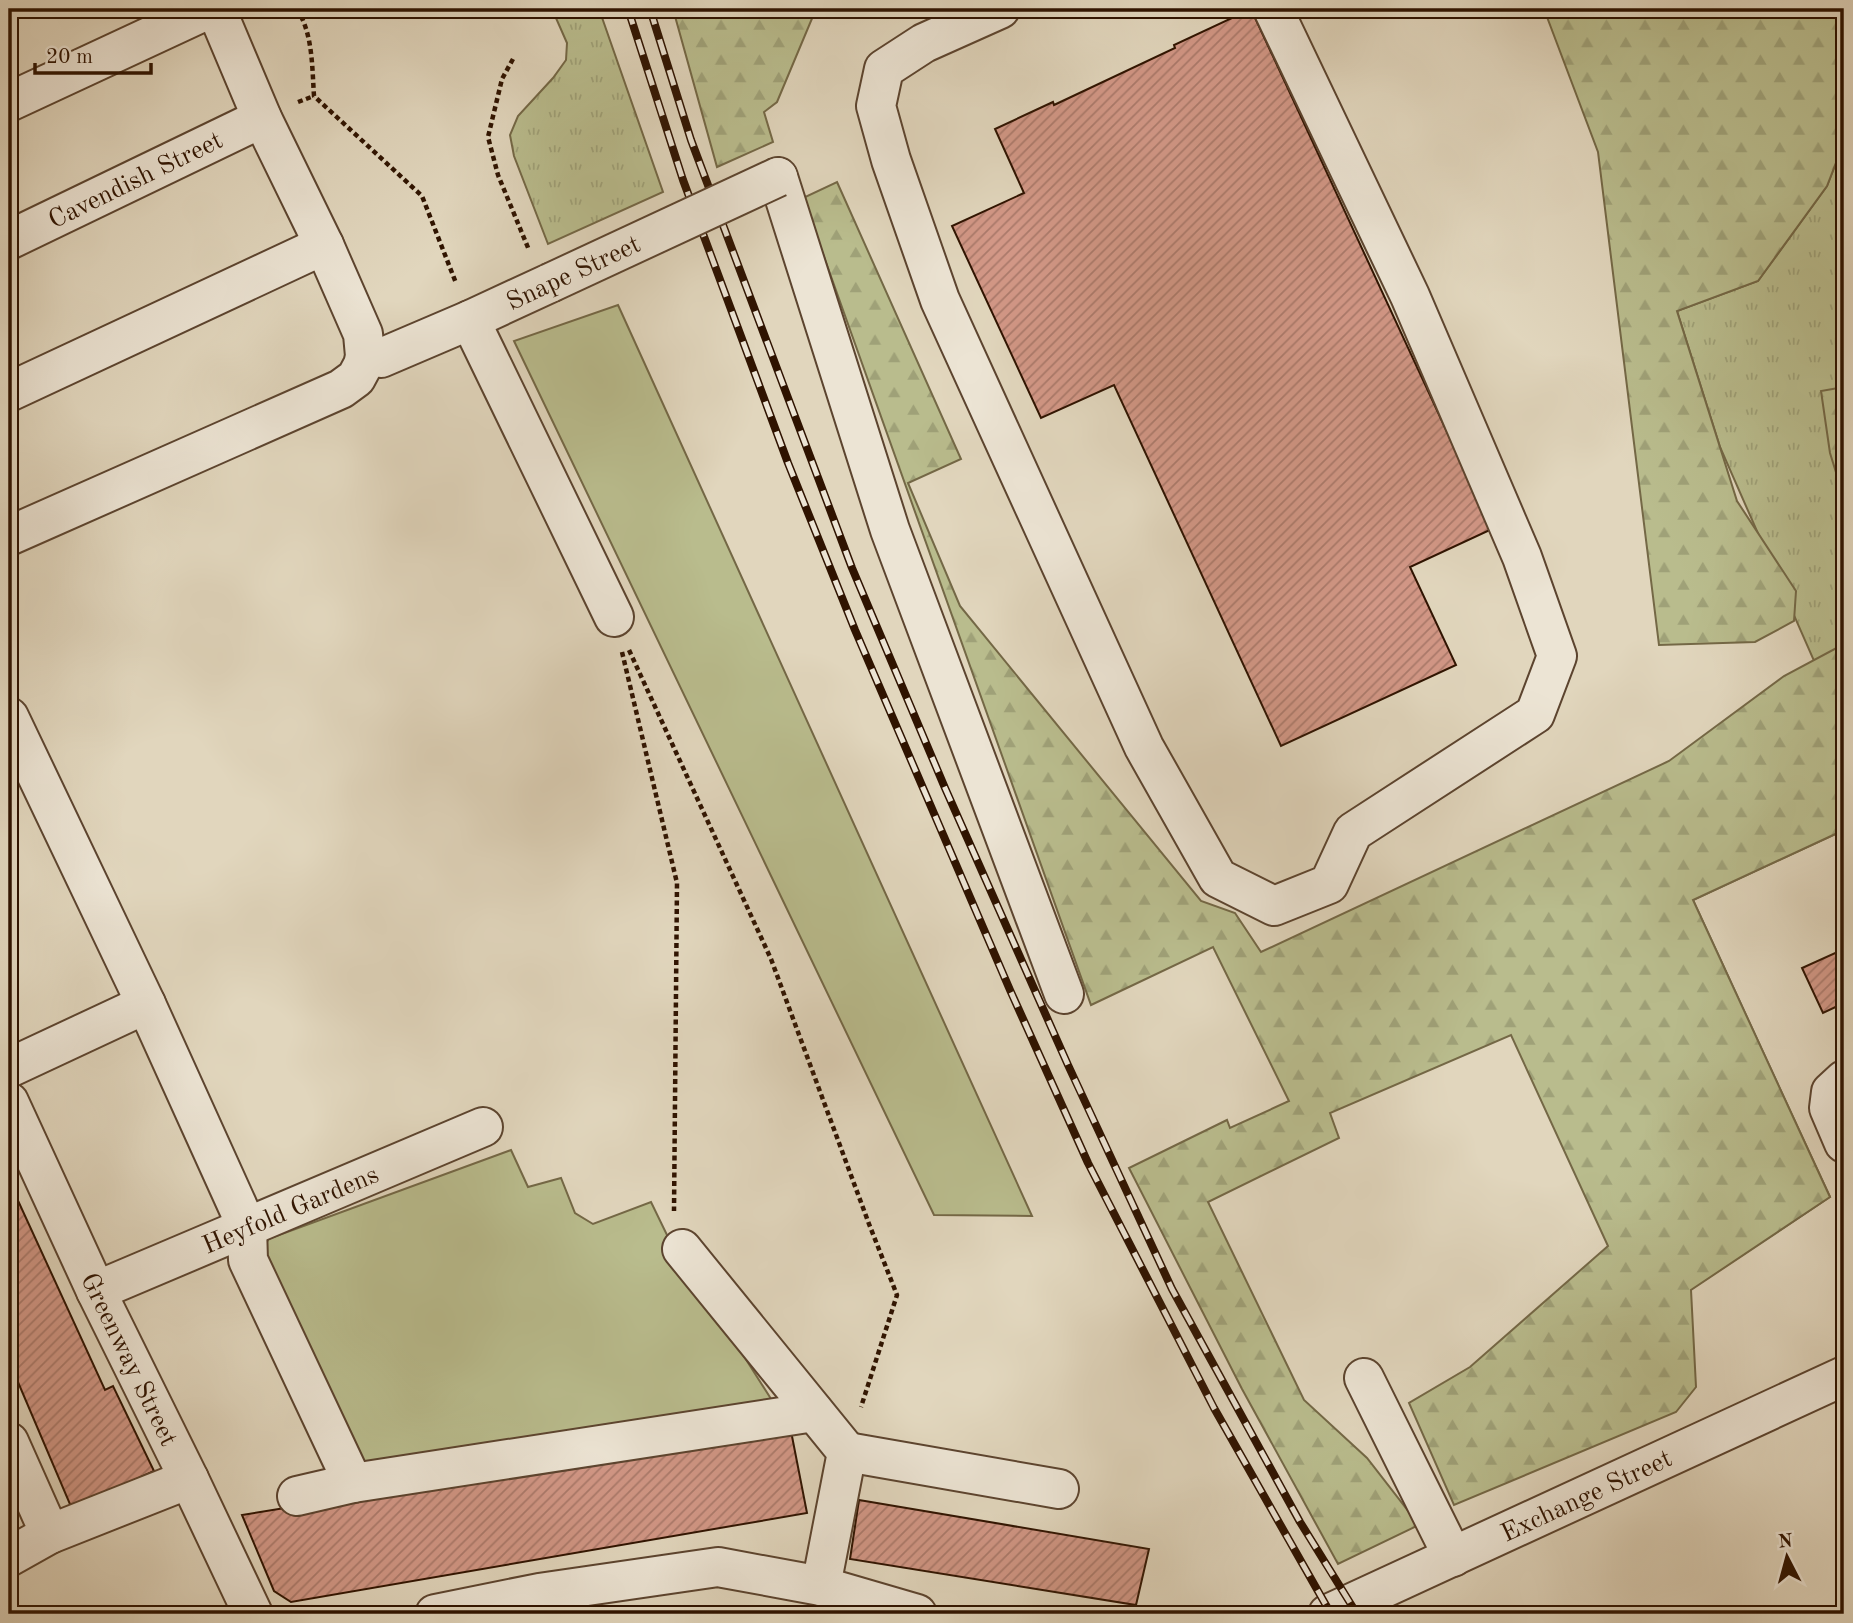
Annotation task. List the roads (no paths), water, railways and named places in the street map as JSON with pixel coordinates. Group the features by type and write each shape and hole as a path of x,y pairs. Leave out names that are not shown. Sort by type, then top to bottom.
{"street":[{"path":"9,102 209,9"},
{"path":"9,536 341,388 356,378 364,360 363,334 324,245 262,118 216,9"},
{"path":"1000,9 924,43 884,69 876,106 891,160 940,300 1144,747 1218,878 1274,906 1329,884 1353,832 1535,714 1557,656 1522,557 1410,296 1273,9"},
{"name":"Cavendish Street","path":"9,240 262,118"},
{"name":"Snape Street","path":"364,360 382,358 470,320 778,177 890,530 1064,994"},
{"path":"9,392 324,245"},
{"path":"470,320 614,617"},
{"path":"9,717 146,1004 247,1227 248,1259 353,1483"},
{"path":"9,1068 146,1004"},
{"path":"1844,1080 1831,1092 1829,1108 1844,1143"},
{"name":"Greenway Street","path":"9,1102 96,1291 253,1614"},
{"name":"Heyfold Gardens","path":"96,1291 483,1127"},
{"path":"682,1249 847,1452 1059,1489"},
{"name":"Exchange Street","path":"1328,1614 1844,1376"},
{"path":"1364,1378 1453,1557"},
{"path":"297,1496 353,1483 814,1412"},
{"path":"9,1442 50,1534"},
{"path":"821,1586 847,1452"},
{"path":"9,1557 50,1534 189,1479"},
{"path":"435,1614 539,1593 718,1567 821,1586 917,1614"}],"railway":[{"path":"628,9 683,180 788,463 855,630 1010,990 1088,1163 1214,1408 1331,1614"},
{"path":"650,9 691,140 852,568 945,788 1068,1065 1172,1289 1300,1522 1357,1614"}]}
